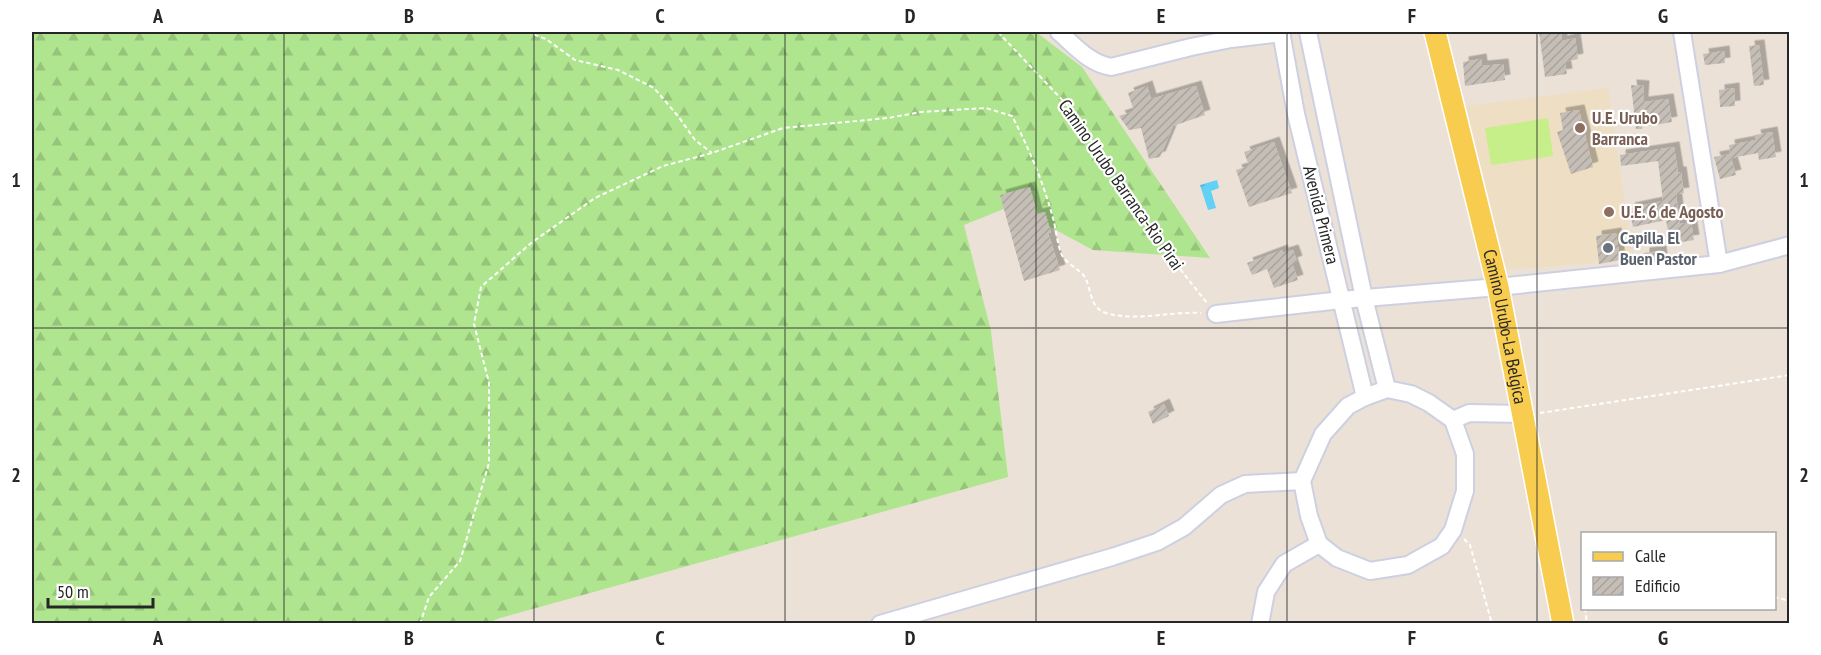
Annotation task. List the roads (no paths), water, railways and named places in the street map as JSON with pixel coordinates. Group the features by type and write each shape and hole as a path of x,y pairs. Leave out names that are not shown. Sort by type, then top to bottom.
{"main road":[{"name":"Camino Urubo-La Belgica","path":"1435,32 1531,413 1563,624"}],"street":[{"path":"1059,32 1089,58 1101,65 1111,67 1191,47 1282,32"},
{"name":"Avenida Primera","path":"1282,32 1296,114 1365,396"},
{"name":"Avenida Primera","path":"1308,32 1364,298 1387,389"},
{"path":"1682,32 1719,264"},
{"path":"1216,314 1719,264 1790,245"},
{"path":"1387,389 1411,394 1429,403 1453,420 1465,454 1465,491 1453,530 1442,546 1408,566 1370,571 1337,558 1319,544 1309,516 1302,481 1323,434 1348,406 1365,396 1387,389"},
{"path":"1453,420 1469,413 1531,413"},
{"path":"880,624 1157,542 1184,526 1221,495 1245,484 1302,481"},
{"path":"1260,624 1266,592 1284,564 1319,544"}],"water":[{"path":"1217,180 1219,188 1211,191 1216,208 1208,210 1200,185"}],"place":[{"name":"U.E. Urubo Barranca","path":"1580,128"},
{"name":"U.E. 6 de Agosto","path":"1609,212"},
{"name":"Capilla El Buen Pastor","path":"1608,248"}]}
